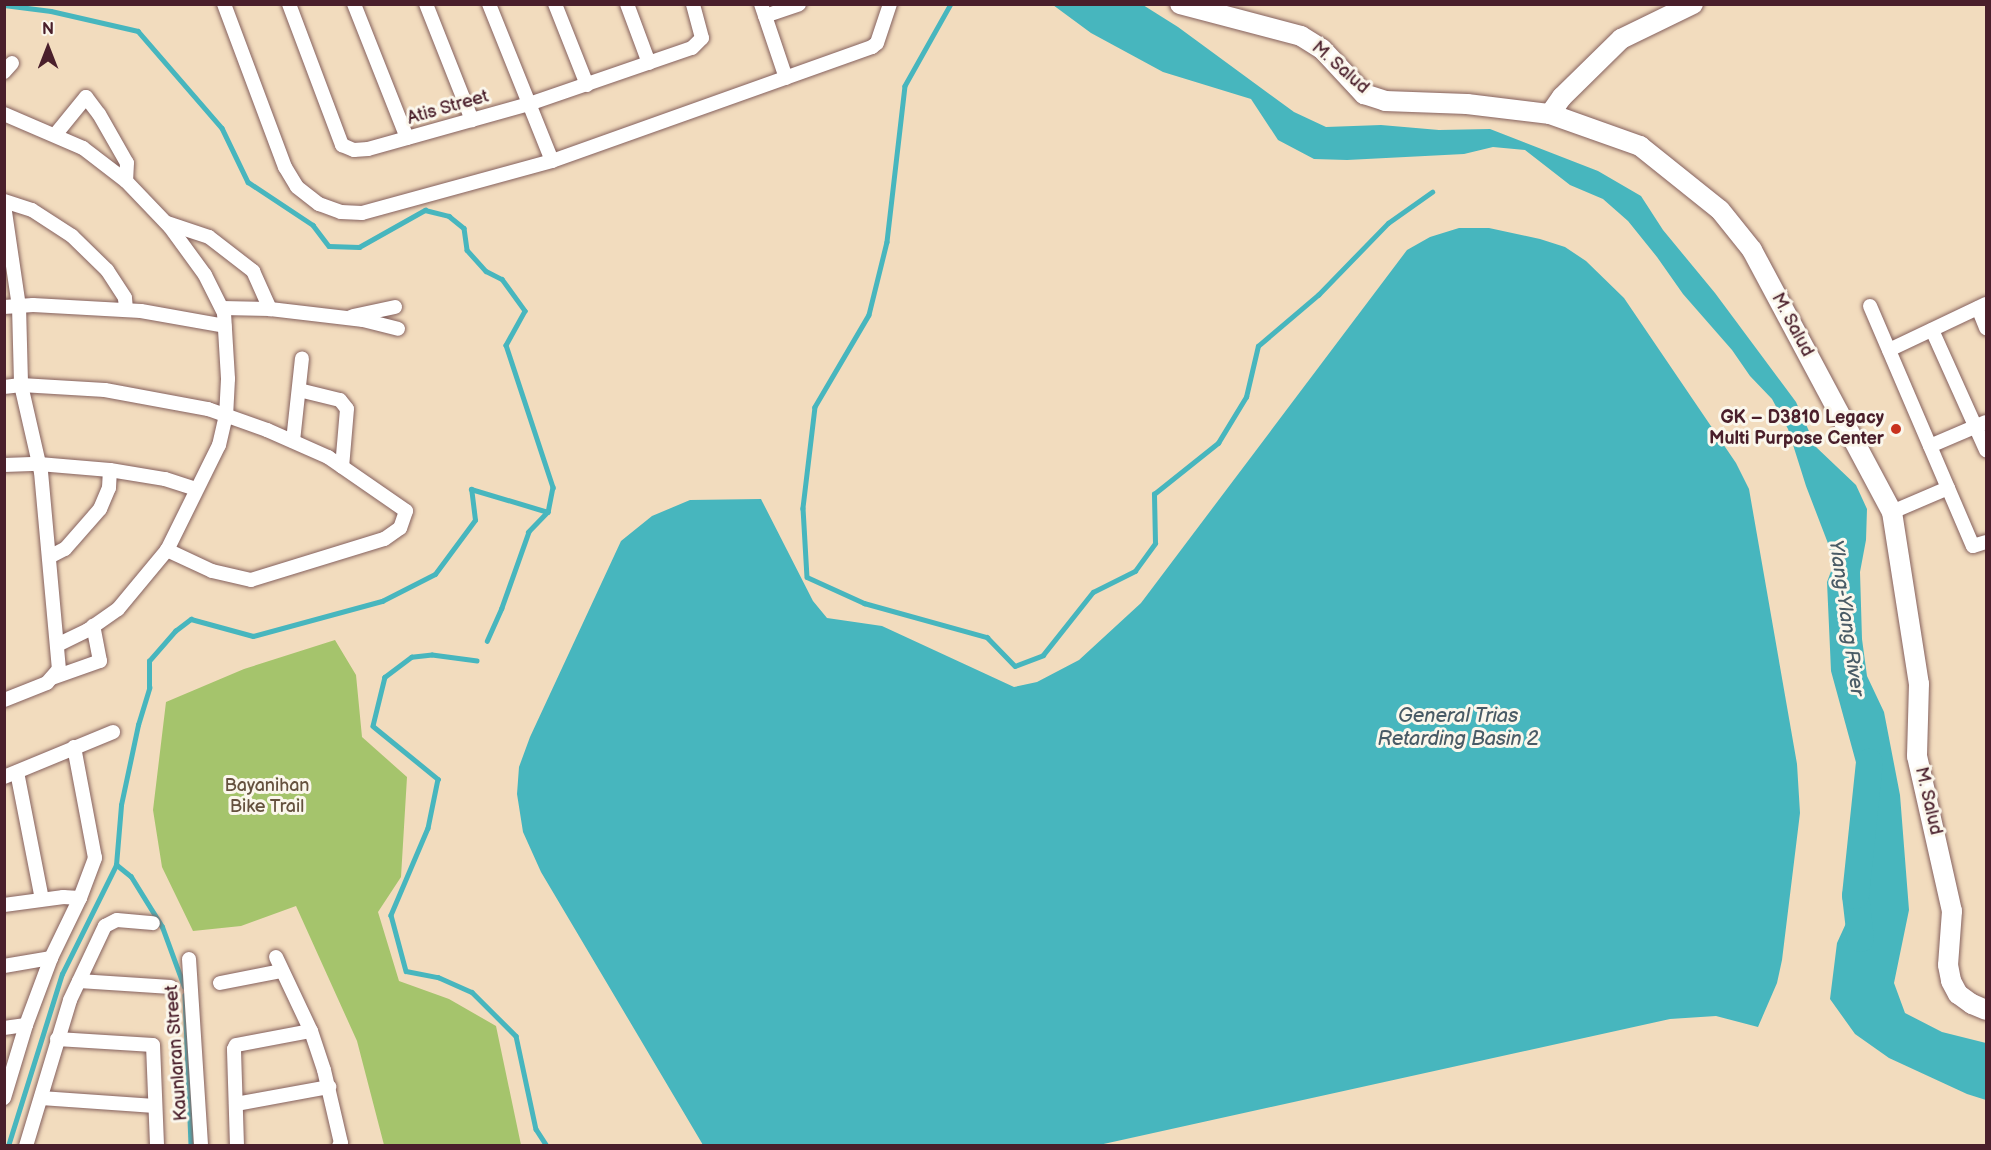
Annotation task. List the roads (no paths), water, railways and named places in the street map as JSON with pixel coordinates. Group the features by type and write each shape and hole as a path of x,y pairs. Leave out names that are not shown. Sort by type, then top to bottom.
{"street":[{"path":"224,4 285,167 297,186 319,204 341,212 362,213 552,161 872,48 877,43 890,4"},
{"name":"Atis Street","path":"289,4 342,145 354,150 368,149 529,104 692,48 702,38 693,4"},
{"path":"354,4 407,138"},
{"path":"426,4 472,120"},
{"path":"489,4 552,161"},
{"path":"555,4 587,85"},
{"path":"627,4 649,63"},
{"path":"786,78 763,10 799,4"},
{"name":"M. Salud","path":"1180,4 1301,36 1322,49 1364,94 1385,101 1467,104 1550,114 1640,146 1720,210 1752,250 1892,512 1919,684 1917,756 1950,895 1952,925 1948,965 1951,981 1958,994 1986,1010"},
{"path":"1550,114 1562,97 1621,39 1690,5"},
{"path":"55,135 86,97 99,114 127,163 126,181"},
{"path":"4,114 83,148 126,181 167,224 205,274 222,308 225,326 228,379 226,415 219,445 167,550 118,609 93,626 57,645"},
{"path":"4,700 47,683 59,669 39,464 21,385 4,203 32,210 72,236 107,270 125,298 126,310"},
{"path":"167,224 209,237 253,271 270,309"},
{"path":"12,306 126,310 225,326"},
{"path":"1870,306 1973,546 1986,542"},
{"path":"1889,350 1982,306 1986,328"},
{"path":"346,318 395,307"},
{"path":"222,308 270,309 346,318 398,329"},
{"path":"1932,330 1982,424 1986,450"},
{"path":"293,441 302,358"},
{"path":"4,387 21,385 105,390 208,409 293,441 342,466 406,511 400,528 384,539 251,580 212,571 167,550"},
{"path":"299,390 340,399 347,409 342,466"},
{"path":"1930,446 1982,424"},
{"path":"4,465 39,464 110,470 165,479 196,489"},
{"path":"49,557 65,549 100,509 109,488 110,470"},
{"path":"1892,512 1948,488"},
{"path":"51,679 100,661 93,626"},
{"path":"42,899 11,774 113,732"},
{"path":"5,1092 26,1025 51,958 92,868 95,846 74,747"},
{"path":"4,905 42,899 80,898"},
{"path":"26,1146 57,1040 79,981 109,922 153,923"},
{"path":"276,957 310,1031 329,1087 341,1143 339,1146"},
{"path":"4,966 51,958"},
{"name":"Kaunlaran Street","path":"189,959 201,1146"},
{"path":"220,983 282,971"},
{"path":"79,981 171,987"},
{"path":"4,1028 26,1025"},
{"path":"237,1146 234,1049 242,1044 310,1031"},
{"path":"57,1040 153,1045 157,1146"},
{"path":"236,1104 329,1087"},
{"path":"41,1098 155,1106"}],"water":[{"path":"1053,5 1143,5 1178,27 1294,112 1326,127 1381,125 1439,130 1490,129 1598,171 1641,196 1663,230 1715,293 1796,402 1816,447 1856,485 1867,509 1866,540 1860,572 1862,639 1867,676 1884,712 1900,795 1909,910 1894,983 1905,1013 1942,1032 1986,1043 1986,1100 1967,1094 1889,1058 1855,1034 1830,999 1837,943 1858,897 1873,837 1869,810 1831,671 1827,582 1833,566 1829,546 1806,486 1788,429 1772,399 1750,376 1732,350 1683,294 1628,221 1603,199 1570,185 1525,150 1493,147 1464,154 1347,160 1314,159 1278,140 1251,99 1163,72 1091,33"},
{"name":"General Trias Retarding Basin 2","path":"1459,228 1489,228 1540,239 1565,247 1586,261 1624,298 1736,463 1749,489 1797,764 1800,813 1782,960 1777,983 1758,1027 1716,1016 1670,1019 1099,1145 703,1145 541,872 523,832 517,794 519,767 530,737 621,541 652,516 690,500 761,499 813,601 827,618 882,626 1014,687 1037,682 1079,660 1141,603 1407,250 1430,237"}],"waterway":[{"path":"951,4 905,86 887,242 869,315 815,407 803,508 807,577 864,603 987,637 1015,666 1043,655 1093,592 1135,571 1155,543 1154,494 1218,443 1246,397 1258,346 1318,295 1388,223 1432,192"},
{"path":"4,5 51,11 138,31 222,128 248,182 313,225 329,246 359,247 425,210 449,216 464,228 467,250 486,271 502,279 525,311 506,345 553,487 548,512 529,532 502,608 487,641"},
{"path":"184,987 162,927 131,877 116,865 121,805 138,725 149,688 149,661 175,631 191,619 253,636 382,601 435,574 475,520 471,489 548,512"},
{"path":"477,661 432,655 412,657 385,677 373,726 438,779 428,828 391,915 406,971 438,977 472,992 516,1036 536,1129 547,1146"},
{"name":"Ylang-Ylang River","path":"1860,938 1855,895 1869,762"},
{"path":"8,1146 62,974 116,865"},
{"path":"185,995 191,1146"}],"place":[{"name":"GK – D3810 Legacy Multi Purpose Center","path":"1896,429"}],"park label":[{"name":"Bayanihan Bike Trail","path":"267,797"}]}
